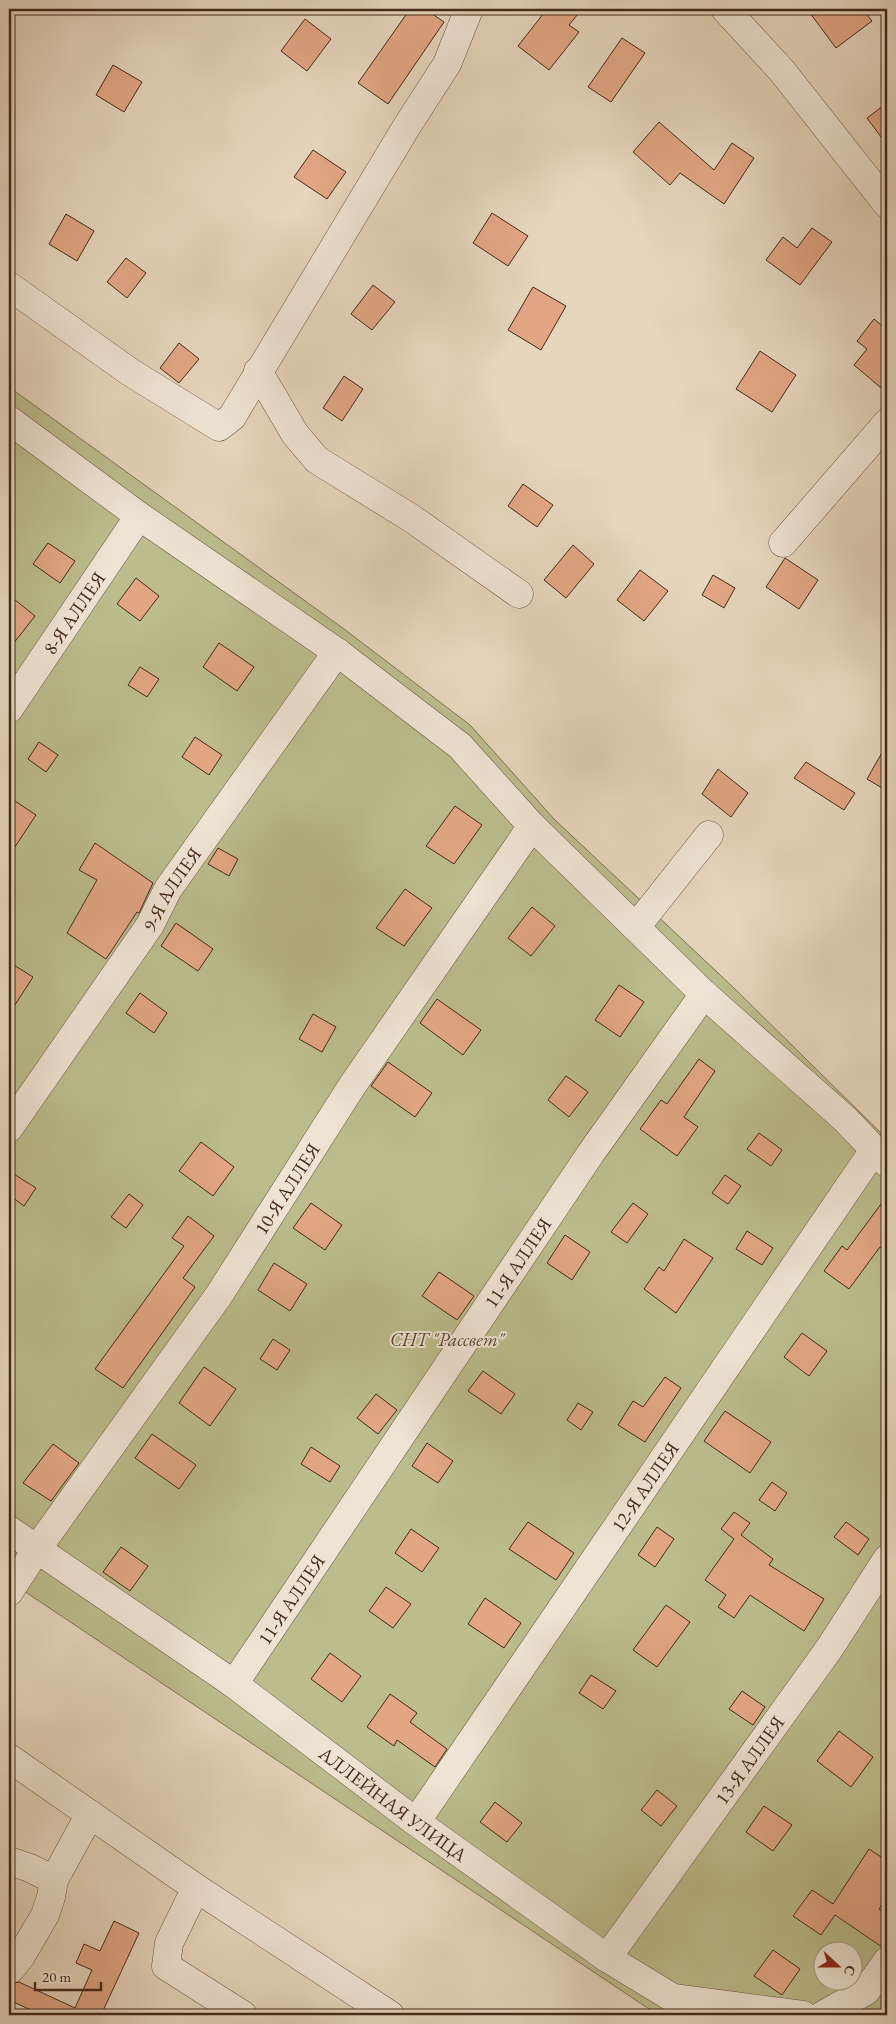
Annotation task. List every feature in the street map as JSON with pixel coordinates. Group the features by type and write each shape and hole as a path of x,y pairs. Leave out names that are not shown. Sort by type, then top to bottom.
{"street":[{"path":"9,286 130,372 219,427 232,417 258,371 447,64 469,9"},
{"path":"726,9 782,71 887,204"},
{"path":"258,371 295,434 317,460 411,518 519,594"},
{"path":"9,420 139,516 337,652 460,746 532,826 704,994 845,1119 880,1157"},
{"path":"783,543 887,423"},
{"name":"8-Я АЛЛЕЯ","path":"9,709 139,516"},
{"name":"9-Я АЛЛЕЯ","path":"9,1128 150,925 168,889 337,652"},
{"name":"10-Я АЛЛЕЯ","path":"9,1592 37,1549 220,1295 352,1086 532,826"},
{"path":"636,927 709,835"},
{"name":"11-Я АЛЛЕЯ","path":"234,1684 591,1153 704,994"},
{"name":"12-Я АЛЛЕЯ","path":"416,1822 880,1157"},
{"name":"АЛЛЕЙНАЯ УЛИЦА","path":"9,1530 234,1684 416,1822 607,1958 672,1998 803,2015"},
{"name":"13-Я АЛЛЕЯ","path":"607,1958 829,1649 887,1559"},
{"path":"9,1758 196,1888 390,2015"},
{"path":"9,1968 11,1969 21,1956 44,1915 51,1897 54,1880 90,1814"},
{"path":"9,1861 30,1868 54,1880"},
{"path":"196,1888 169,1943 166,1966 243,2015"},
{"path":"823,2015 866,1991 887,1961"}],"green space":[{"name":"СНТ \"Рассвет\"","path":"9,387 344,629 470,725 554,819 734,988 887,1139 887,2015 658,2015 9,1581"}],"building":[{"path":"410,9 425,9 444,22 388,104 358,83"},
{"path":"547,9 582,9 569,25 579,32 549,70 518,46"},
{"path":"807,9 863,9 872,21 836,48"},
{"path":"305,19 331,39 307,71 281,51"},
{"path":"622,38 645,53 611,102 588,87"},
{"path":"113,65 142,82 124,112 96,95"},
{"path":"887,103 887,145 867,118"},
{"path":"659,122 714,170 732,143 754,158 724,204 680,173 670,185 633,152"},
{"path":"313,150 346,172 327,199 294,177"},
{"path":"492,213 528,236 508,266 473,243"},
{"path":"66,214 94,231 77,261 49,244"},
{"path":"812,228 832,242 800,285 766,260 783,237 797,248"},
{"path":"126,258 146,273 127,298 107,282"},
{"path":"373,285 395,302 372,330 351,314"},
{"path":"533,287 566,306 541,350 508,330"},
{"path":"874,319 887,330 887,393 854,365 867,349 857,341"},
{"path":"179,343 199,359 179,383 160,368"},
{"path":"760,351 796,375 772,412 736,389"},
{"path":"344,376 363,389 342,421 323,408"},
{"path":"523,484 553,505 537,527 508,506"},
{"path":"48,543 75,561 60,583 33,564"},
{"path":"573,545 594,564 566,598 544,580"},
{"path":"785,558 818,580 799,609 766,587"},
{"path":"640,570 668,591 644,621 617,600"},
{"path":"713,575 735,588 724,608 702,595"},
{"path":"136,578 159,596 140,621 117,604"},
{"path":"9,595 35,616 9,649"},
{"path":"219,643 254,667 237,691 203,667"},
{"path":"140,667 159,679 147,697 128,685"},
{"path":"195,737 222,755 209,775 182,757"},
{"path":"39,742 58,755 46,772 28,759"},
{"path":"887,744 887,791 867,779"},
{"path":"806,762 855,793 844,810 794,778"},
{"path":"718,769 748,793 731,817 702,794"},
{"path":"9,797 36,815 9,856"},
{"path":"455,806 482,825 454,864 426,846"},
{"path":"95,843 153,883 139,913 137,912 106,959 67,933 97,880 79,870"},
{"path":"218,848 238,859 229,876 208,864"},
{"path":"405,889 432,908 404,946 376,928"},
{"path":"532,907 555,926 531,956 508,938"},
{"path":"176,923 213,949 198,971 161,946"},
{"path":"9,962 33,977 9,1014"},
{"path":"619,985 644,1002 620,1037 595,1020"},
{"path":"140,993 167,1013 154,1033 126,1013"},
{"path":"437,999 481,1030 463,1055 420,1023"},
{"path":"313,1014 336,1027 322,1052 299,1039"},
{"path":"699,1059 715,1071 684,1117 698,1127 677,1156 640,1129 661,1100 667,1104"},
{"path":"388,1062 432,1093 415,1117 371,1086"},
{"path":"566,1076 588,1092 569,1117 548,1100"},
{"path":"759,1133 782,1150 771,1166 747,1149"},
{"path":"201,1142 234,1167 213,1196 179,1171"},
{"path":"9,1171 36,1188 24,1206 9,1195"},
{"path":"725,1175 741,1186 728,1204 712,1193"},
{"path":"129,1194 143,1205 126,1228 111,1217"},
{"path":"887,1196 887,1252 880,1247 849,1289 824,1271 842,1246 847,1250"},
{"path":"311,1203 342,1225 325,1250 293,1228"},
{"path":"633,1203 648,1214 627,1243 611,1232"},
{"path":"188,1216 214,1236 183,1278 195,1287 123,1388 95,1369 184,1246 172,1238"},
{"path":"747,1231 773,1248 762,1265 736,1249"},
{"path":"565,1235 590,1252 572,1280 547,1263"},
{"path":"684,1239 713,1258 676,1313 644,1289 659,1267 664,1271"},
{"path":"274,1263 307,1284 290,1311 258,1290"},
{"path":"439,1272 474,1296 457,1320 422,1296"},
{"path":"802,1333 827,1351 809,1376 784,1357"},
{"path":"273,1339 290,1350 277,1370 260,1359"},
{"path":"204,1367 236,1389 210,1426 179,1403"},
{"path":"483,1371 515,1394 501,1414 468,1391"},
{"path":"665,1377 681,1388 645,1442 618,1425 633,1401 643,1407"},
{"path":"376,1394 397,1410 378,1434 357,1418"},
{"path":"578,1403 593,1412 581,1430 567,1420"},
{"path":"725,1411 771,1442 750,1473 704,1441"},
{"path":"152,1434 196,1465 179,1489 135,1458"},
{"path":"427,1443 453,1461 438,1483 412,1466"},
{"path":"53,1444 79,1463 51,1501 23,1483"},
{"path":"311,1447 340,1466 330,1482 301,1464"},
{"path":"772,1482 787,1493 775,1511 759,1500"},
{"path":"734,1512 750,1523 741,1535 773,1559 769,1565 824,1599 804,1631 750,1595 734,1618 718,1607 726,1595 705,1580 734,1539 721,1529"},
{"path":"528,1522 574,1553 556,1580 509,1549"},
{"path":"846,1522 869,1539 858,1555 834,1537"},
{"path":"657,1527 674,1539 655,1567 638,1555"},
{"path":"411,1529 439,1548 422,1572 395,1553"},
{"path":"121,1547 148,1566 130,1591 103,1572"},
{"path":"386,1587 411,1604 393,1628 369,1611"},
{"path":"485,1598 521,1623 504,1648 468,1624"},
{"path":"666,1605 690,1622 657,1667 633,1650"},
{"path":"330,1653 361,1676 342,1702 311,1679"},
{"path":"591,1675 616,1691 603,1709 579,1693"},
{"path":"742,1691 765,1707 753,1725 729,1709"},
{"path":"390,1694 417,1713 410,1722 447,1749 435,1767 397,1740 394,1746 367,1727"},
{"path":"839,1731 873,1757 851,1787 817,1761"},
{"path":"657,1790 677,1806 661,1826 641,1810"},
{"path":"495,1802 522,1823 507,1842 480,1822"},
{"path":"764,1806 792,1825 773,1851 746,1832"},
{"path":"869,1849 887,1861 887,1897 879,1909 887,1915 887,1939 882,1947 835,1915 821,1935 793,1916 812,1890 833,1904"},
{"path":"114,1921 139,1933 101,2015 42,2015 9,2000 9,1984 19,1982 75,2008 92,1970 76,1963 84,1944 100,1951"},
{"path":"773,1950 800,1969 782,1995 754,1976"}]}
